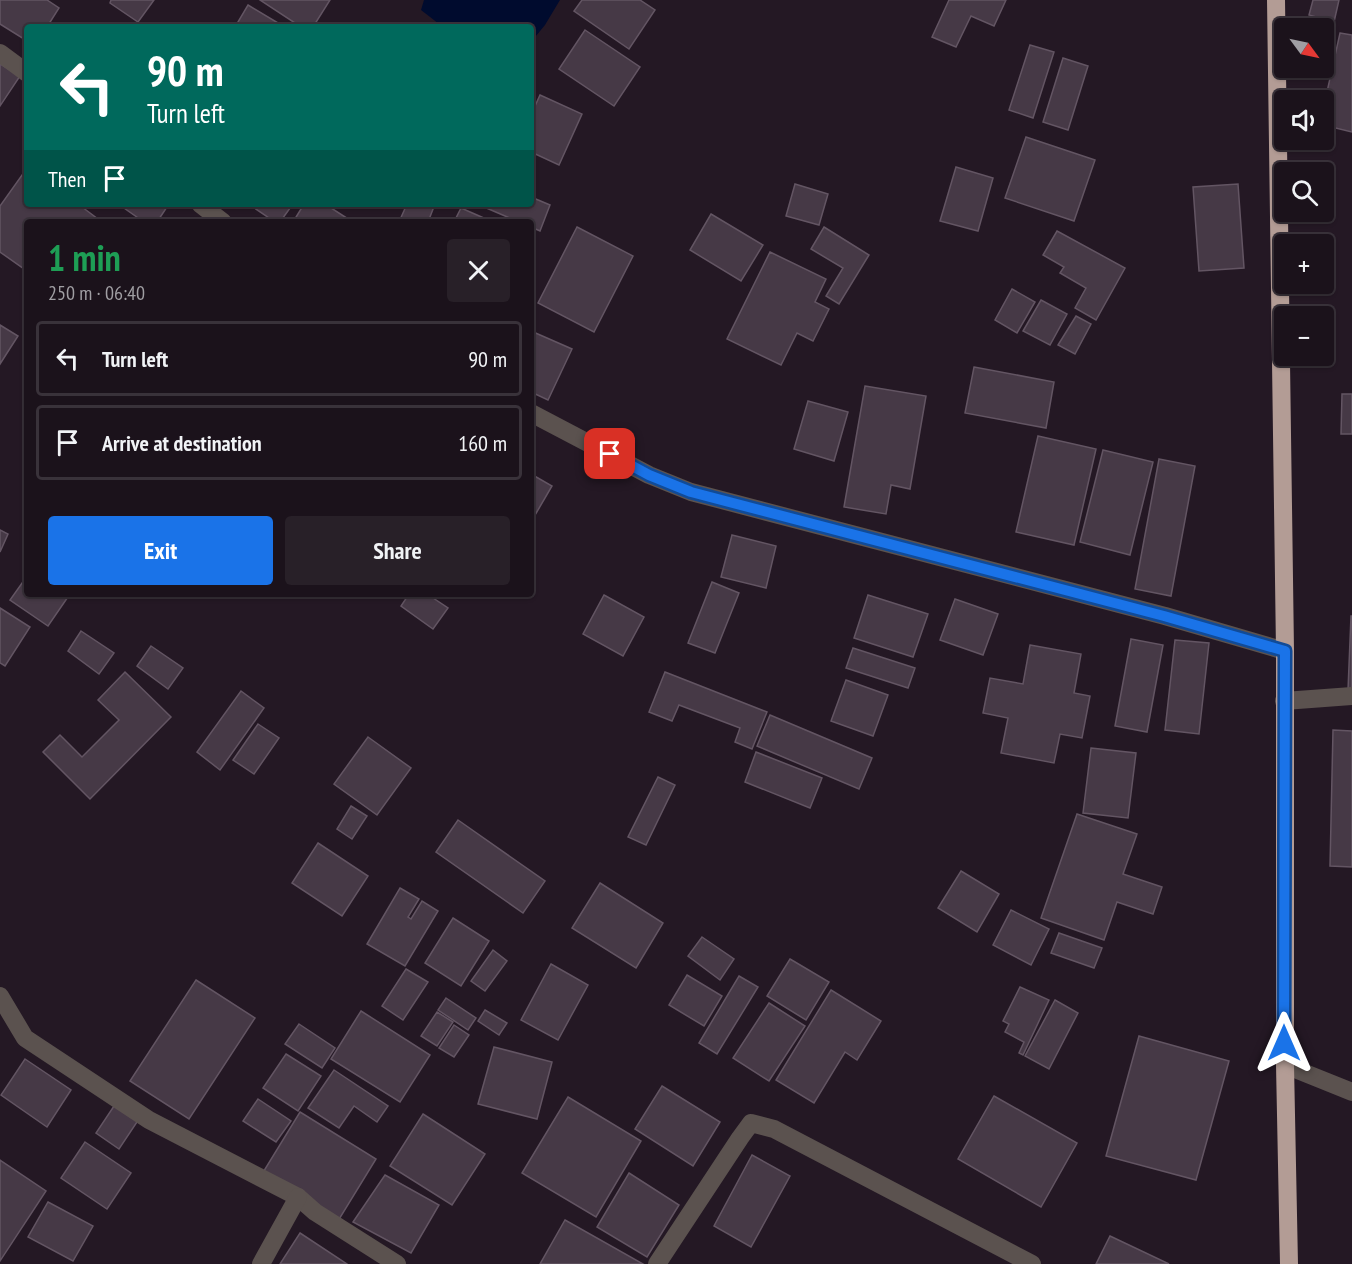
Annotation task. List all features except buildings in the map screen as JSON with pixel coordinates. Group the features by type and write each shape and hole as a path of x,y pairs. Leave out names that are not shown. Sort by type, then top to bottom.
{"highway":[{"path":"1276,0 1285,651 1285,1065 1289,1264"}],"street":[{"path":"0,53 24,71"},
{"path":"204,207 219,219"},
{"path":"534,414 649,475 691,492 1164,616 1285,651"},
{"path":"1284,701 1352,696"},
{"path":"0,996 25,1038 149,1120 298,1197 315,1212 397,1264"},
{"path":"1285,1065 1352,1092"},
{"path":"657,1264 751,1123 784,1134 1032,1264"},
{"path":"261,1264 298,1197"}],"water":[{"path":"424,0 560,0 534,38 534,24 439,24 421,10"}],"route":[{"path":"610,454 649,475 691,492 1164,616 1285,651 1284,1043"}]}
